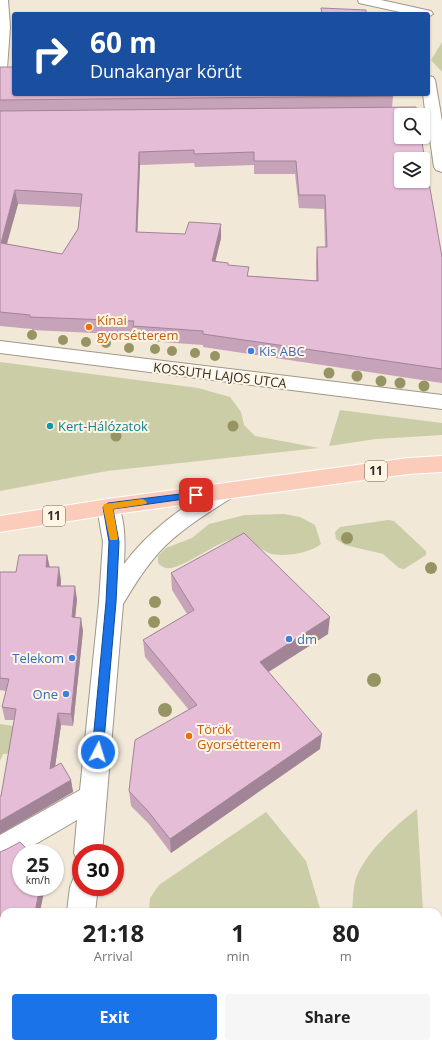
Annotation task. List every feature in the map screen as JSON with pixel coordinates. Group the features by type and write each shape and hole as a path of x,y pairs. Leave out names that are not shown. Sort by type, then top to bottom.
{"main road":[{"name":"11","path":"0,524 108,507 408,466 442,464"}],"street":[{"path":"0,69 3,27 2,0"},
{"path":"364,0 416,12"},
{"path":"430,91 442,167"},
{"path":"373,114 434,114"},
{"name":"KOSSUTH LAJOS UTCA","path":"0,347 442,402"},
{"path":"111,602 129,574 146,552 164,534 225,491"},
{"path":"89,844 111,602 114,542 108,507"},
{"path":"0,850 94,796"},
{"path":"81,908 83,896"}],"green space":[{"path":"442,42 442,72 431,60"},
{"path":"0,362 198,388 230,397 241,412 244,425 255,436 319,448 107,471 0,491"},
{"path":"340,410 442,423 442,435 376,439 329,446"},
{"path":"284,514 300,517 315,525 321,544 310,550 296,554 281,555 269,553 243,539 238,538 217,545 189,561 172,568 165,568 158,563 158,556 166,548 192,538 209,524 245,515"},
{"path":"388,520 394,521 426,551 426,555 404,569 399,568 383,554 345,545 336,539 335,532 340,527"},
{"path":"0,724 39,730 31,752 3,754 0,761"},
{"path":"417,809 423,908 352,908 355,882 361,868 374,849 399,824"},
{"path":"266,812 306,861 320,908 149,908 150,898 159,885"}],"building":[{"path":"321,8 366,10 366,12 322,12"},
{"path":"0,67 12,67 12,96 393,96 0,100"},
{"path":"416,107 394,108 394,144 422,144 424,152 394,152 394,188 430,188 442,257 442,369 203,334 203,331 133,326 134,321 30,317 30,315 0,312 0,111","holes":["194,150 194,154 254,152 254,161 296,161 299,195 325,195 327,247 317,247 318,281 247,276 249,267 228,265 228,263 212,261 221,224 189,222 185,234 136,232 139,152","15,190 82,194 78,229 62,254 1,243"]},
{"path":"244,533 330,617 260,662 322,734 170,839 147,810 129,791 135,740 197,705 143,640 194,610 171,573"},
{"path":"19,555 47,555 46,567 59,567 57,586 75,586 72,617 81,618 71,714 58,713 50,769 61,763 71,780 0,821 0,796 16,709 2,707 9,679 0,678 0,572 16,572"},
{"path":"12,846 12,896 38,896 36,908 0,908 0,852"}],"slow traffic":[{"path":"113,538 108,507 143,502"}],"place":[{"name":"Kínai gyorsétterem","path":"89,327"},
{"name":"Kis ABC","path":"251,351"},
{"name":"Kert-Hálózatok","path":"50,426"},
{"name":"dm","path":"289,639"},
{"name":"Telekom","path":"72,658"},
{"name":"One","path":"66,694"},
{"name":"Török Gyorsétterem","path":"189,736"}],"route":[{"path":"98,752 111,602 114,542 108,507 196,495"}]}
